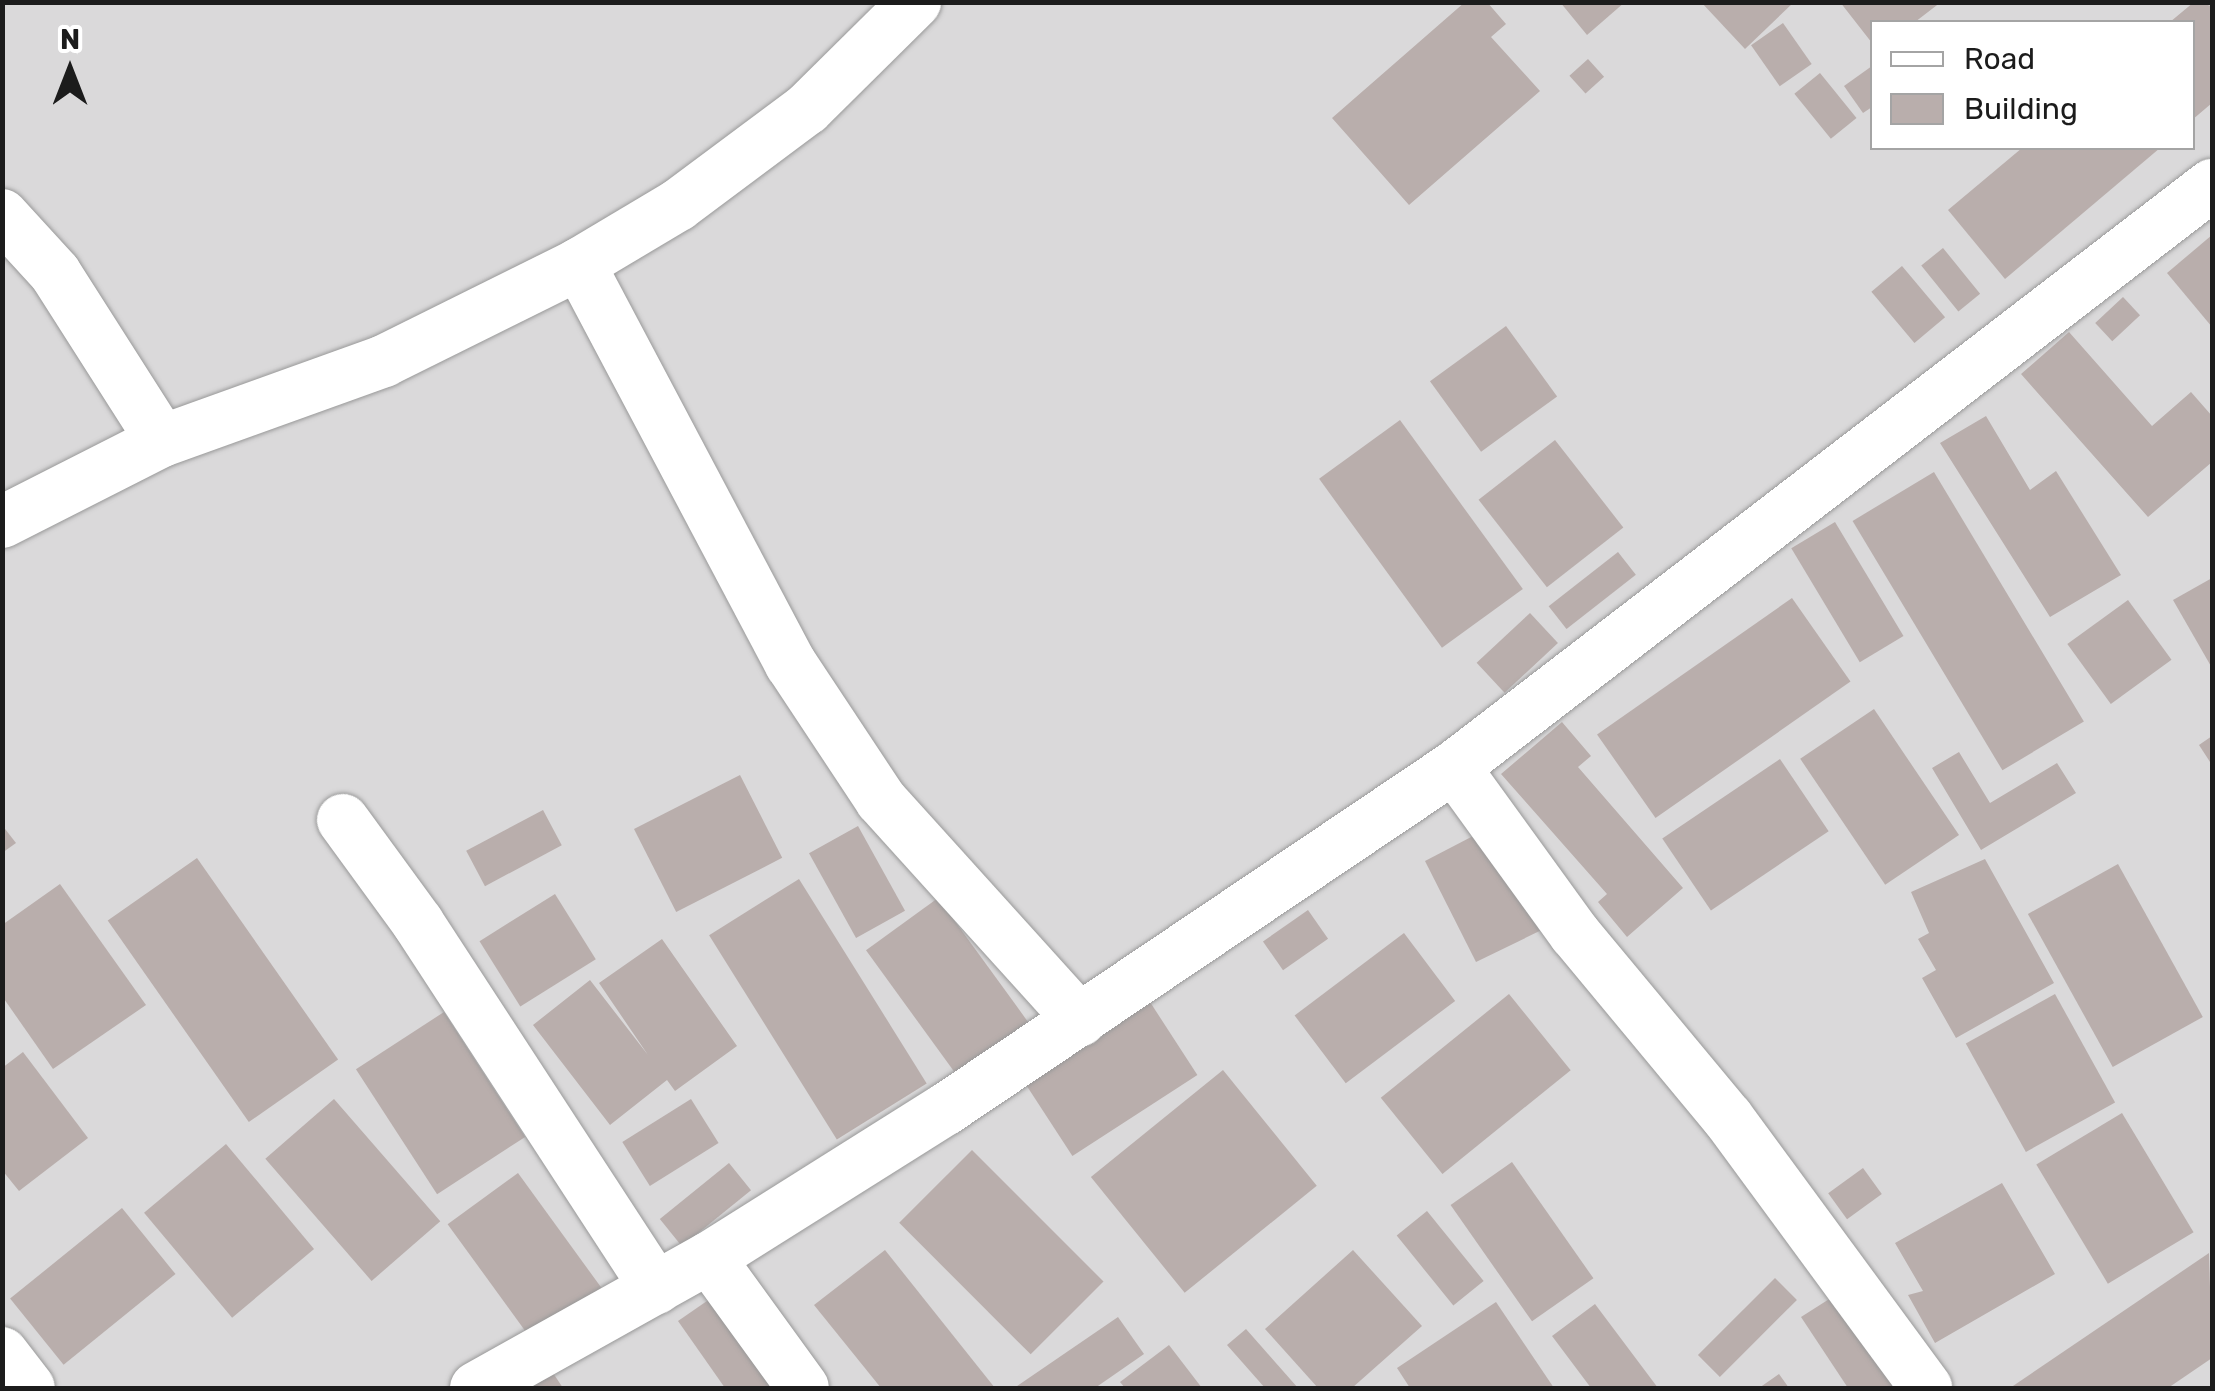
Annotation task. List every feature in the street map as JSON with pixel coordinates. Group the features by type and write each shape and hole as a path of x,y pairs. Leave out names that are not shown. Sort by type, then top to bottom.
{"street":[{"path":"2,522 162,441 384,361 579,264 678,205 808,109 915,2"},
{"path":"476,1388 709,1258 1080,1020 1454,767 2212,185"},
{"path":"2,215 55,274 162,441"},
{"path":"579,264 791,664 841,740 881,800 1080,1020"},
{"path":"1454,767 1575,934 1728,1118 1926,1388"},
{"path":"343,820 418,923 656,1288"},
{"path":"709,1258 802,1388"},
{"path":"2,1354 28,1388"}],"shaded area":[{"path":"3,3 2212,3 2212,1388 3,1388"}],"building":[{"path":"1465,2 1487,2 1506,24 1491,37 1540,91 1409,205 1332,118"},
{"path":"1560,2 1625,2 1587,35"},
{"path":"1701,2 1794,2 1745,49"},
{"path":"1840,2 1941,2 1918,20 1870,20 1870,40"},
{"path":"2194,2 2212,6 2212,103 2195,117 2195,20 2172,20"},
{"path":"1783,23 1812,64 1780,86 1751,45"},
{"path":"1588,59 1604,77 1585,94 1569,76"},
{"path":"1870,67 1870,108 1863,113 1844,86"},
{"path":"1820,73 1857,118 1831,139 1794,94"},
{"path":"2020,150 2158,150 2005,279 1948,210"},
{"path":"2212,235 2212,327 2167,273"},
{"path":"1943,248 1980,294 1958,311 1921,266"},
{"path":"1902,266 1945,317 1914,343 1871,292"},
{"path":"2123,297 2140,315 2112,341 2095,323"},
{"path":"1506,326 1557,396 1481,452 1430,381"},
{"path":"2069,332 2152,426 2191,392 2212,416 2212,462 2148,517 2021,374"},
{"path":"1986,416 2030,490 2056,471 2121,575 2050,617 1940,443"},
{"path":"1400,420 1523,589 1442,648 1319,479"},
{"path":"1555,440 1623,527 1547,587 1479,500"},
{"path":"1934,472 2084,721 2002,770 1853,521"},
{"path":"1835,522 1904,636 1860,662 1791,548"},
{"path":"1618,552 1636,575 1567,629 1549,606"},
{"path":"2212,578 2212,668 2173,600"},
{"path":"1792,598 1851,682 1656,818 1597,735"},
{"path":"2128,600 2171,660 2111,704 2067,644"},
{"path":"1530,613 1558,643 1505,693 1477,663"},
{"path":"1874,709 1959,835 1885,885 1800,759"},
{"path":"1562,722 1591,756 1578,767 1683,888 1627,937 1598,902 1607,894 1501,774"},
{"path":"2212,736 2212,765 2199,745"},
{"path":"1959,752 1990,803 2057,763 2076,793 1981,850 1932,768"},
{"path":"1780,759 1829,831 1711,911 1662,838"},
{"path":"740,775 782,858 676,912 634,829"},
{"path":"543,810 562,845 485,886 466,851"},
{"path":"2,825 16,843 2,853"},
{"path":"858,826 905,911 856,938 809,853"},
{"path":"1475,835 1554,924 1476,962 1425,861"},
{"path":"197,858 338,1060 249,1122 108,921"},
{"path":"1985,859 2054,983 1956,1038 1922,978 1936,970 1918,939 1929,933 1911,892"},
{"path":"2118,864 2203,1017 2113,1067 2028,914"},
{"path":"799,879 927,1083 837,1140 709,935"},
{"path":"60,884 146,1005 53,1069 2,996 2,925"},
{"path":"555,894 596,959 520,1006 480,941"},
{"path":"938,898 1030,1024 958,1077 866,950"},
{"path":"1308,910 1328,939 1283,970 1263,942"},
{"path":"1404,933 1455,1001 1346,1083 1295,1015"},
{"path":"662,939 737,1046 675,1091 667,1080 610,1125 533,1025 590,980 648,1055 599,983"},
{"path":"1509,994 1571,1070 1442,1174 1381,1098"},
{"path":"2055,994 2115,1102 2026,1152 1966,1043"},
{"path":"1150,1002 1197,1075 1072,1156 1025,1083"},
{"path":"444,1012 525,1137 437,1194 356,1069"},
{"path":"23,1052 88,1138 19,1191 2,1170 2,1068"},
{"path":"1223,1070 1317,1186 1185,1293 1091,1177"},
{"path":"334,1099 440,1221 372,1281 265,1159"},
{"path":"691,1099 719,1143 650,1186 622,1142"},
{"path":"2122,1113 2194,1232 2108,1284 2036,1165"},
{"path":"226,1144 314,1249 232,1318 144,1213"},
{"path":"972,1150 1104,1282 1031,1354 899,1223"},
{"path":"1512,1162 1593,1278 1532,1321 1451,1205"},
{"path":"729,1163 751,1190 682,1246 660,1219"},
{"path":"1863,1168 1882,1194 1847,1219 1828,1193"},
{"path":"518,1173 603,1290 533,1341 448,1224"},
{"path":"2002,1183 2055,1274 1935,1343 1908,1295 1923,1291 1895,1243"},
{"path":"122,1208 175,1274 64,1365 10,1299"},
{"path":"1427,1211 1484,1281 1453,1305 1397,1236"},
{"path":"885,1250 995,1388 881,1388 814,1305"},
{"path":"1353,1250 1422,1326 1352,1388 1318,1388 1265,1329"},
{"path":"2209,1253 2212,1358 2168,1388 2010,1388"},
{"path":"1775,1278 1797,1300 1720,1377 1698,1355"},
{"path":"720,1292 788,1388 725,1388 678,1321"},
{"path":"1834,1296 1895,1388 1848,1388 1801,1317"},
{"path":"1496,1302 1554,1388 1410,1388 1397,1368"},
{"path":"1595,1304 1658,1388 1591,1388 1552,1336"},
{"path":"1118,1317 1144,1354 1095,1388 1014,1388"},
{"path":"1246,1329 1298,1388 1265,1388 1227,1345"},
{"path":"1169,1345 1202,1388 1125,1388 1120,1382"},
{"path":"553,1373 563,1388 530,1388"},
{"path":"1779,1374 1789,1388 1759,1388"}]}
